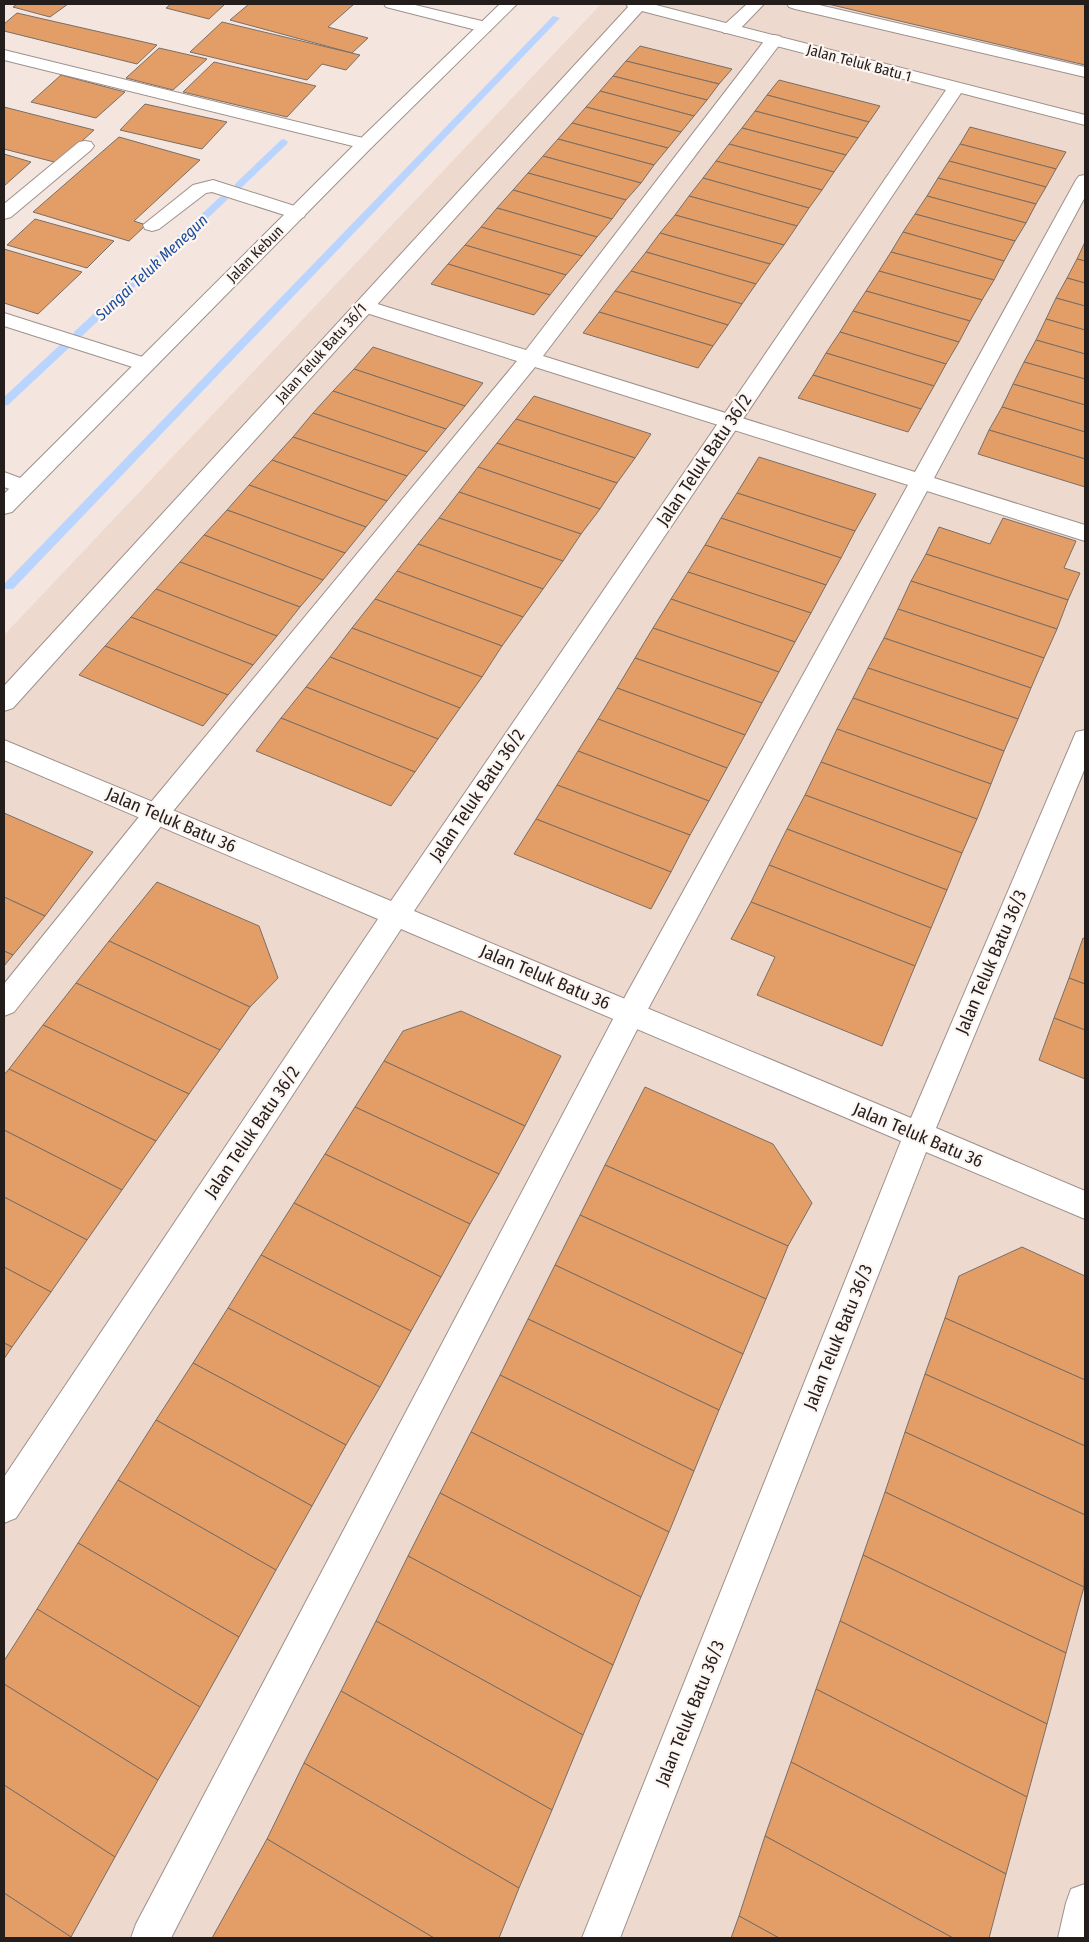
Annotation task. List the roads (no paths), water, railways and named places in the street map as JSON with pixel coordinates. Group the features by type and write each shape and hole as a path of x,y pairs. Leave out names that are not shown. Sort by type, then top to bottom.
{"street":[{"path":"392,4 484,27"},
{"name":"Jalan Kebun","path":"4,507 14,483 145,364 365,144 509,4"},
{"name":"Jalan Teluk Batu 1","path":"637,4 1085,120"},
{"name":"Jalan Teluk Batu 36/1","path":"4,702 637,4"},
{"path":"730,29 756,4"},
{"path":"795,4 1085,72"},
{"path":"4,1004 156,814 530,359 774,40"},
{"path":"4,55 365,144"},
{"name":"Jalan Teluk Batu 36/2","path":"4,1506 396,915 956,88"},
{"path":"4,213 85,146"},
{"path":"150,1938 631,1014 919,481 1085,180"},
{"path":"152,225 200,189 213,186 297,213"},
{"path":"364,306 1085,533"},
{"path":"4,319 145,364"},
{"name":"Jalan Teluk Batu 36/3","path":"601,1938 918,1135 1085,739"},
{"name":"Jalan Teluk Batu 36","path":"4,750 1085,1205"},
{"path":"1077,1938 1085,1902"}],"waterway":[{"path":"9,586 556,18"},
{"name":"Sungai Teluk Menegun","path":"238,186 284,142"},
{"name":"Sungai Teluk Menegun","path":"78,334 223,199"},
{"name":"Sungai Teluk Menegun","path":"4,403 66,345"}]}
